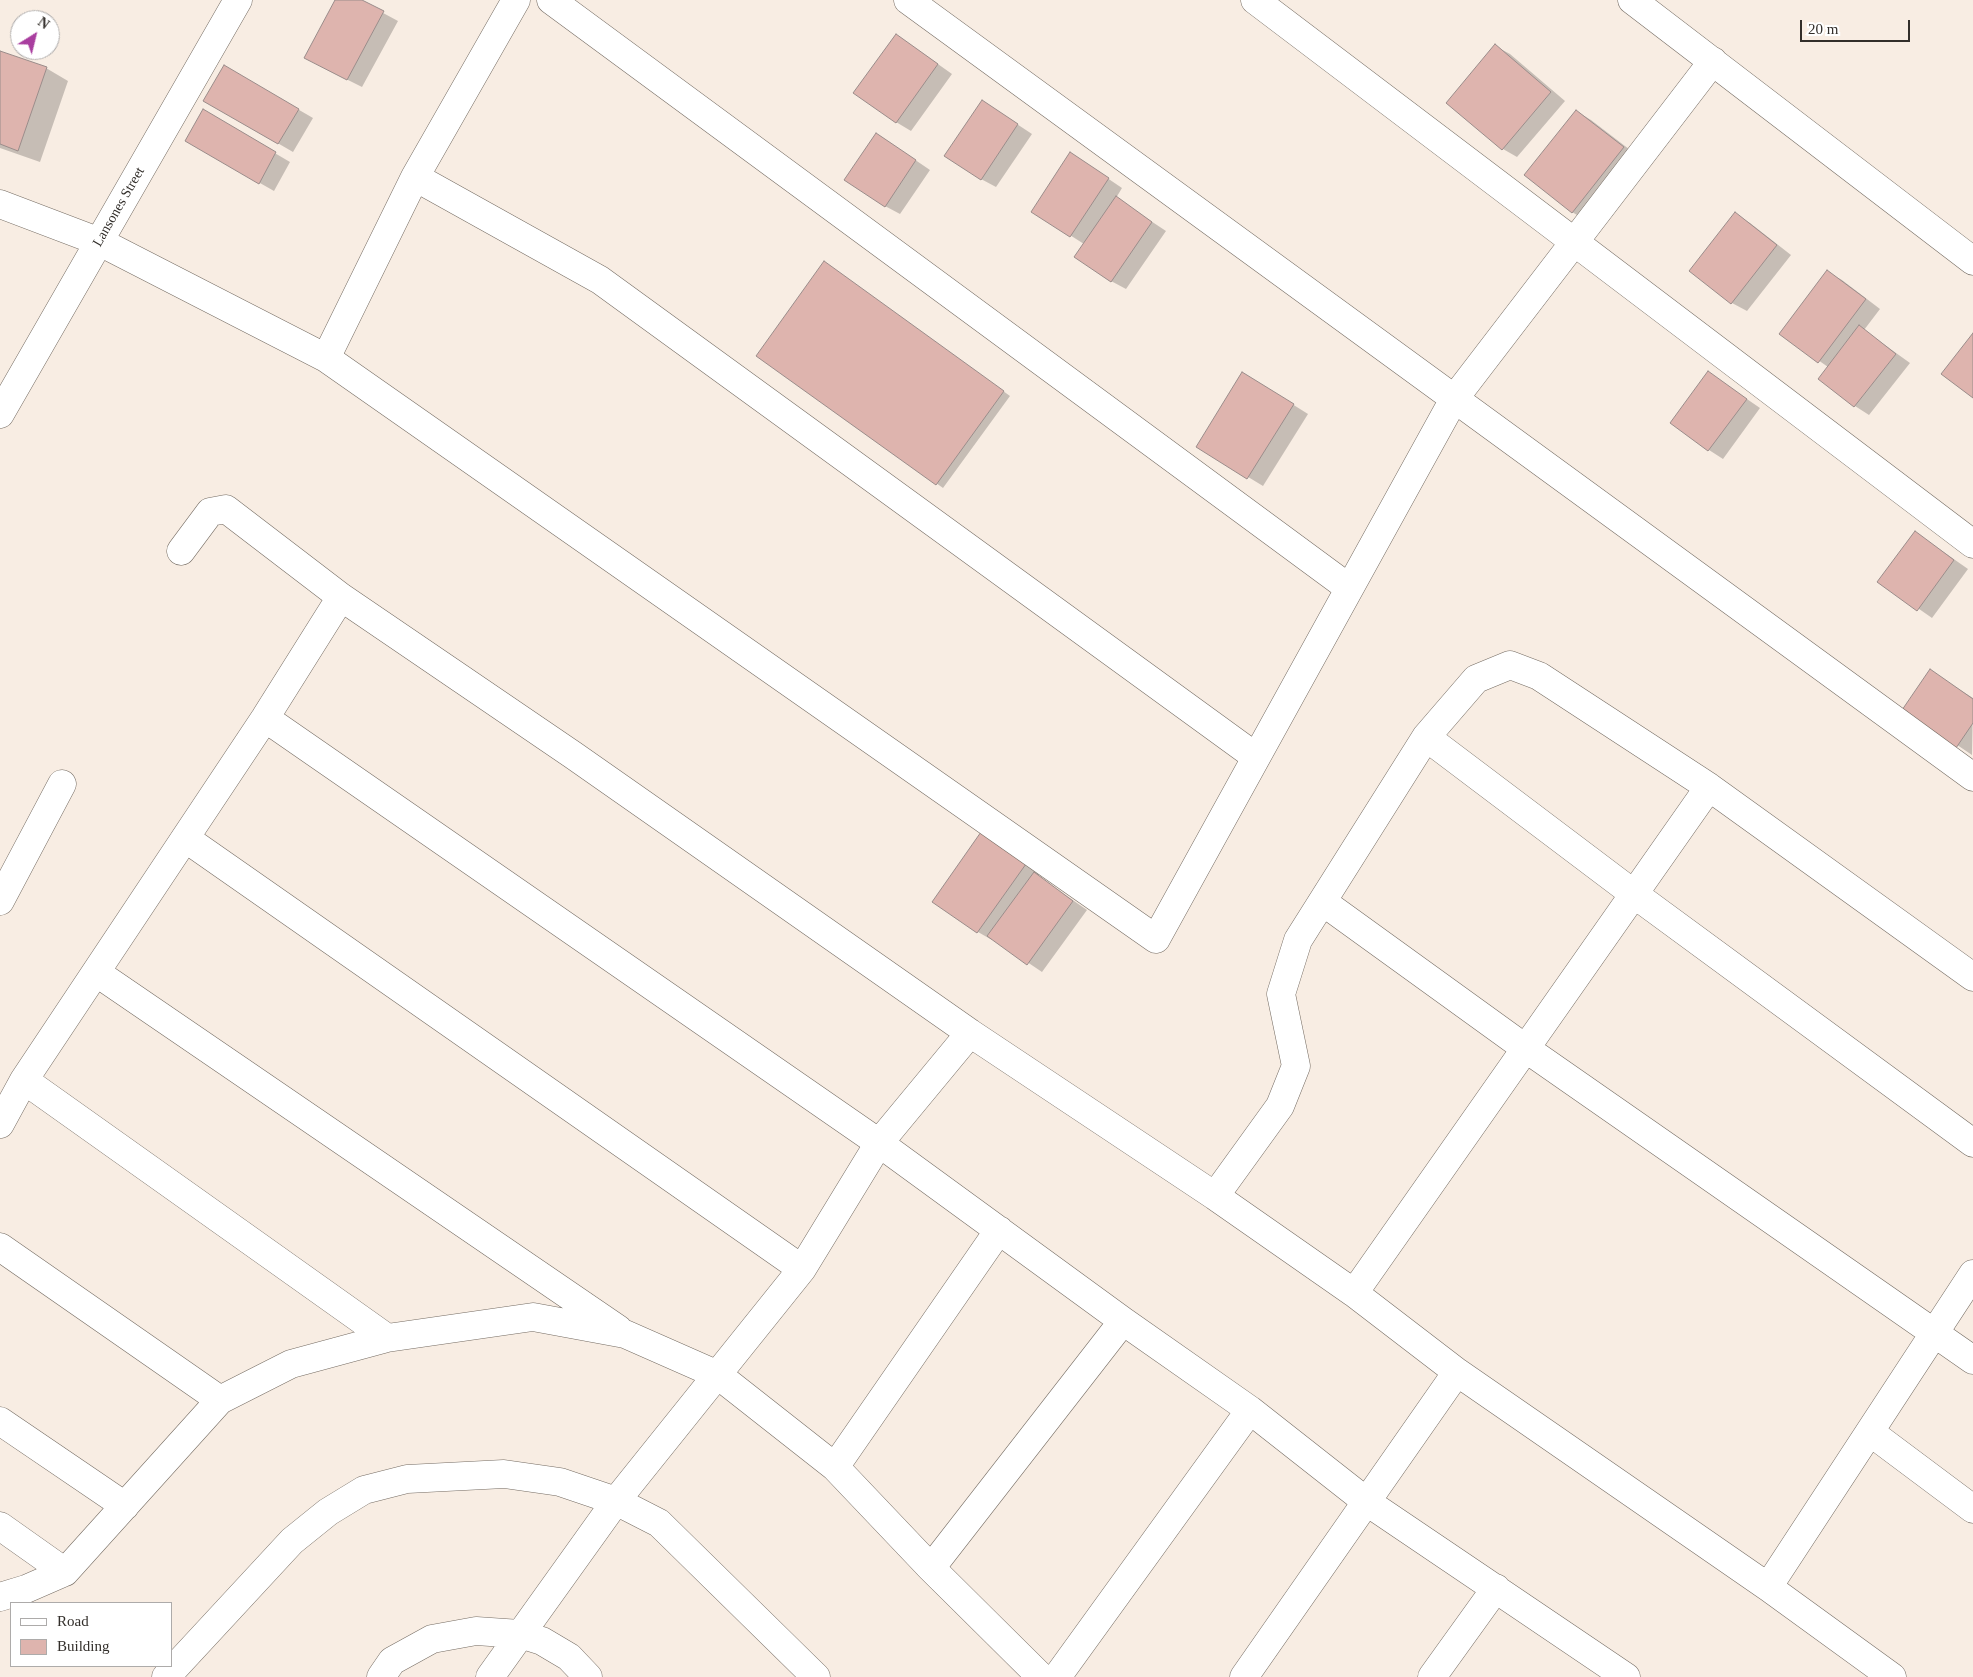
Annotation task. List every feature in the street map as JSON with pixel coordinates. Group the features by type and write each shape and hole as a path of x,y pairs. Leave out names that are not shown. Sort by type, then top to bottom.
{"street":[{"name":"Lansones Street","path":"0,414 238,0"},
{"path":"326,358 415,177 516,0"},
{"path":"551,0 1349,588"},
{"path":"908,0 1973,777"},
{"path":"1255,0 1973,544"},
{"path":"1632,0 1973,261"},
{"path":"0,204 100,242 326,358 1156,939 1454,399 1713,61"},
{"path":"415,177 600,280 1256,757"},
{"path":"181,551 210,512 226,509 341,597 581,760 970,1033 1214,1196 1354,1293 1457,1372 1768,1587 1892,1677"},
{"path":"0,1124 24,1080 265,718 341,597"},
{"path":"1214,1196 1280,1106 1296,1066 1281,994 1298,940 1426,737 1476,679 1510,665 1540,676 1709,787 1973,976"},
{"path":"265,718 879,1143 1123,1321 1250,1410 1367,1502 1496,1588 1613,1673"},
{"path":"1426,737 1634,894 1973,1143"},
{"path":"0,901 62,784"},
{"path":"1354,1293 1709,787"},
{"path":"185,838 802,1269"},
{"path":"1323,902 1525,1048 1973,1360"},
{"path":"97,973 625,1334 718,1375 835,1467 931,1568 1041,1677"},
{"path":"490,1677 616,1501 802,1269 879,1143 970,1033"},
{"path":"24,1080 387,1338"},
{"path":"835,1467 999,1230"},
{"path":"0,1247 220,1400"},
{"path":"1768,1587 1973,1274"},
{"path":"0,1597 26,1589 66,1572 220,1400 291,1364 387,1338 533,1318 625,1334"},
{"path":"931,1568 1123,1321"},
{"path":"1244,1677 1457,1372"},
{"path":"1057,1677 1250,1410"},
{"path":"0,1421 125,1506"},
{"path":"1870,1432 1973,1509"},
{"path":"166,1677 292,1540 328,1512 364,1490 407,1479 504,1474 560,1482 616,1501 659,1523 816,1677"},
{"path":"0,1526 66,1572"},
{"path":"1432,1677 1496,1588"},
{"path":"381,1677 392,1661 432,1639 476,1631 520,1634 542,1641 569,1656 588,1677"}],"building":[{"path":"335,0 362,0 384,11 347,80 304,58"},
{"path":"896,34 938,64 896,123 853,93"},
{"path":"1495,44 1551,92 1502,150 1446,103"},
{"path":"0,51 10,54 10,60 26,60 47,67 18,151 0,144"},
{"path":"224,65 299,109 278,144 203,101"},
{"path":"982,100 1018,124 981,180 944,156"},
{"path":"203,109 276,152 259,184 185,141"},
{"path":"1576,110 1624,147 1572,213 1524,175"},
{"path":"876,133 916,160 885,207 844,180"},
{"path":"1070,152 1109,178 1070,237 1031,212"},
{"path":"1116,196 1152,222 1111,282 1074,257"},
{"path":"1735,212 1777,245 1731,304 1689,271"},
{"path":"824,261 1004,391 936,485 756,356"},
{"path":"1827,270 1866,299 1818,363 1779,334"},
{"path":"1859,325 1896,354 1854,407 1818,379"},
{"path":"1973,333 1973,398 1941,374"},
{"path":"1708,371 1747,399 1708,451 1670,423"},
{"path":"1242,372 1294,404 1247,479 1196,447"},
{"path":"1915,531 1954,560 1917,611 1877,582"},
{"path":"1930,669 1973,699 1973,723 1956,748 1902,710"},
{"path":"981,832 1026,864 977,933 932,902"},
{"path":"1034,872 1073,901 1027,965 987,936"}]}
